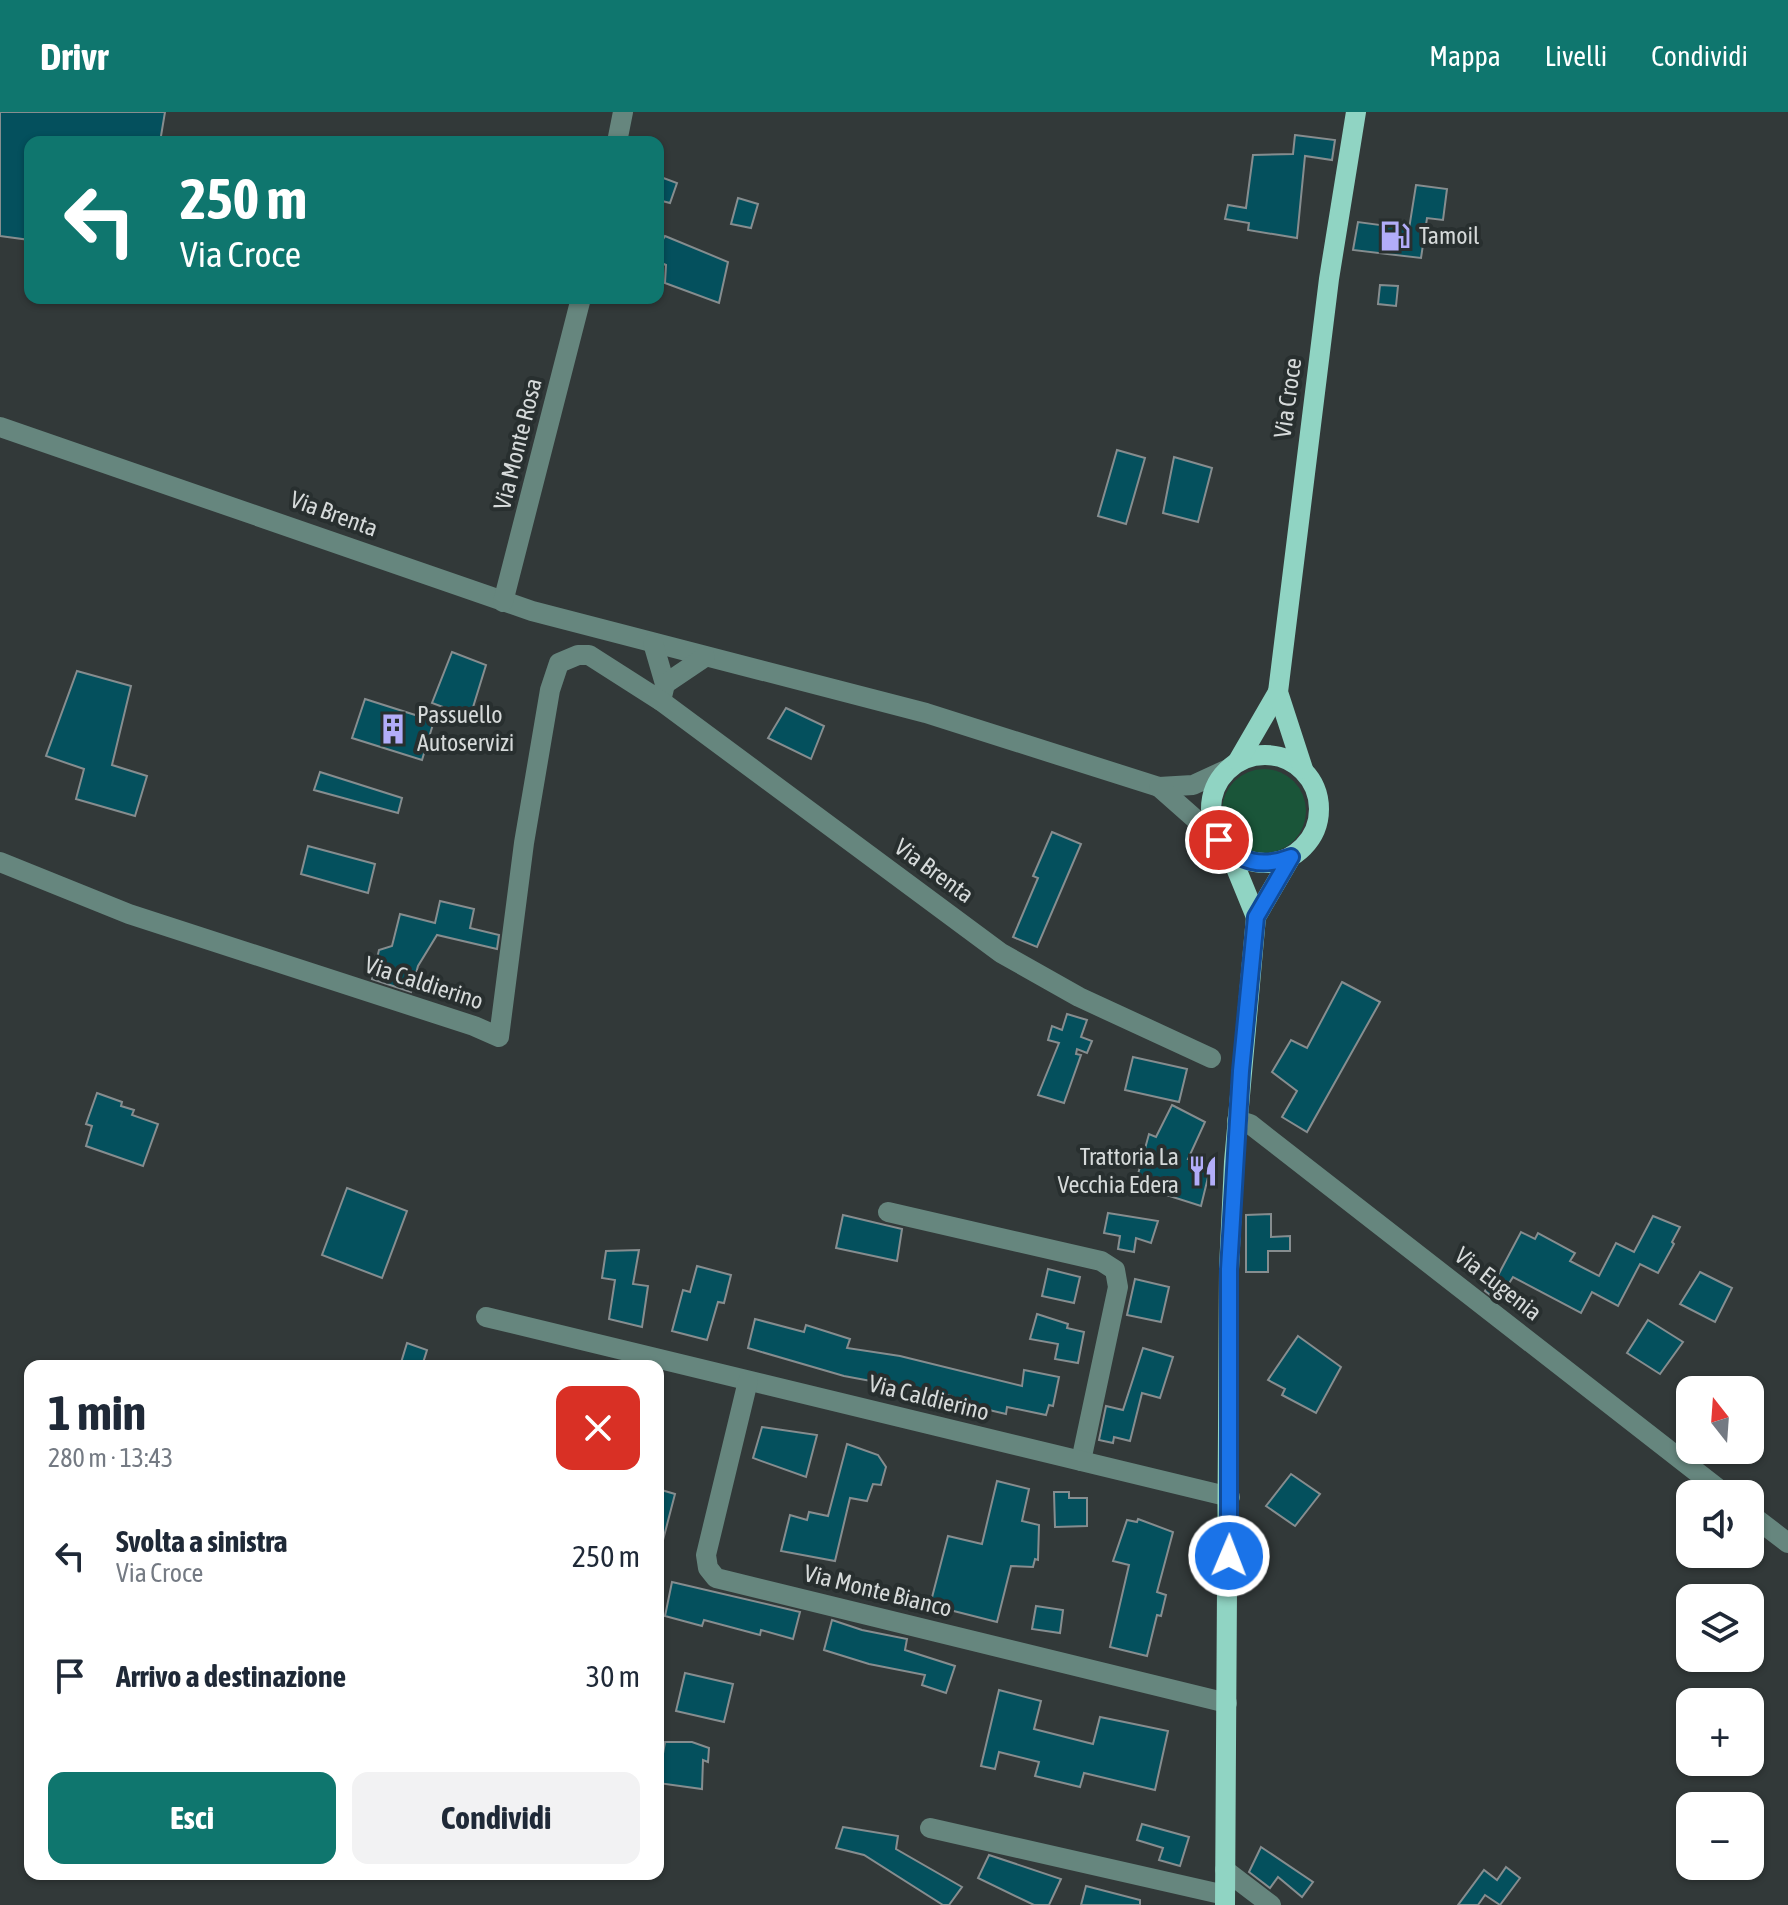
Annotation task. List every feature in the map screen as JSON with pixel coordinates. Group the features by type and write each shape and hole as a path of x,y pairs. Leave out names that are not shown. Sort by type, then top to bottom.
{"main road":[{"name":"Via Croce","path":"1256,917 1210,810 1218,781 1233,765 1278,692 1329,279 1356,112"},
{"name":"Via Croce","path":"1256,917 1291,857 1315,833 1319,816 1319,799 1303,769 1278,692"},
{"path":"1233,765 1255,755 1272,755 1289,760 1303,769"},
{"path":"1224,845 1259,864 1291,857"},
{"path":"1225,1900 1230,1497 1229,1269 1237,1120 1256,917"}],"street":[{"path":"618,136 623,112"},
{"name":"Via Monte Rosa","path":"503,602 579,304"},
{"name":"Via Brenta","path":"0,427 88,454 503,602 926,713 1159,787 1193,785 1233,765"},
{"path":"653,643 663,693 705,657"},
{"name":"Via Caldierino","path":"0,862 129,914 499,1037 524,843 550,690 559,663 578,655 600,658 663,693"},
{"name":"Via Brenta","path":"663,693 1001,953 1079,997 1211,1058"},
{"name":"Via Brenta","path":"1159,787 1224,845"},
{"name":"Via Eugenia","path":"1237,1120 1250,1124 1707,1480"},
{"path":"888,1212 1101,1261 1115,1270 1118,1287 1081,1461"},
{"name":"Via Caldierino","path":"486,1317 662,1360"},
{"name":"Via Caldierino","path":"664,1360 1230,1497"},
{"name":"Via Monte Bianco","path":"748,1381 706,1555 708,1568 716,1578 1227,1703"},
{"path":"1764,1525 1788,1543"},
{"path":"930,1828 1225,1900"},
{"path":"1225,1870 1271,1905"}],"green space":[{"path":"1264,769 1280,772 1294,781 1303,795 1306,811 1303,827 1294,841 1280,850 1264,853 1248,850 1234,841 1225,827 1222,811 1225,795 1234,781 1248,772"}],"building":[{"path":"0,112 165,112 161,136 24,136 24,239 0,236"},
{"path":"1295,135 1335,140 1332,160 1305,156 1297,238 1248,230 1249,223 1225,219 1228,205 1246,208 1253,155 1293,154"},
{"path":"664,178 677,183 670,203 664,202"},
{"path":"1416,185 1447,189 1443,220 1427,218 1421,258 1353,250 1358,222 1409,229"},
{"path":"738,198 758,204 751,228 731,224"},
{"path":"664,238 728,262 719,303 665,283"},
{"path":"1380,285 1398,286 1396,306 1378,304"},
{"path":"1117,450 1145,458 1126,524 1098,516"},
{"path":"1174,457 1212,468 1198,522 1163,513"},
{"path":"452,652 486,665 470,717 432,703"},
{"path":"77,671 131,686 112,765 147,776 135,816 76,799 84,769 46,756"},
{"name":"Passuello Autoservizi","path":"365,699 434,721 422,760 352,738"},
{"path":"786,708 824,726 811,759 768,738"},
{"path":"320,772 402,798 398,813 314,790"},
{"path":"1052,832 1081,844 1037,947 1013,937 1038,878 1033,876"},
{"path":"308,846 375,864 368,893 301,874"},
{"path":"440,901 474,909 470,928 499,935 497,949 437,935 418,966 411,992 372,979 379,950 392,946 400,914 435,923"},
{"path":"1342,982 1380,1002 1307,1132 1282,1117 1297,1091 1272,1072 1291,1040 1307,1048"},
{"path":"1067,1014 1087,1020 1081,1037 1092,1041 1087,1053 1077,1049 1076,1054 1081,1055 1064,1103 1038,1095 1059,1043 1048,1040 1052,1026 1062,1030"},
{"path":"1133,1057 1187,1069 1179,1102 1125,1090"},
{"path":"97,1093 122,1102 121,1106 134,1110 132,1115 158,1124 143,1166 86,1146 92,1126 86,1124"},
{"path":"1172,1105 1205,1122 1188,1159 1211,1165 1201,1206 1135,1185 1149,1134 1156,1137"},
{"path":"347,1188 407,1211 382,1278 322,1255"},
{"path":"1108,1213 1158,1221 1151,1243 1136,1238 1134,1252 1118,1249 1120,1236 1104,1233"},
{"path":"1271,1214 1271,1237 1290,1236 1290,1251 1268,1251 1268,1272 1246,1272 1246,1215"},
{"path":"843,1215 902,1229 897,1261 836,1248"},
{"path":"1653,1216 1680,1227 1672,1242 1674,1244 1658,1273 1640,1264 1618,1306 1592,1292 1581,1313 1513,1277 1498,1301 1485,1291 1492,1279 1495,1281 1521,1232 1535,1239 1538,1233 1575,1253 1570,1261 1599,1276 1616,1243 1634,1252"},
{"path":"639,1250 633,1284 648,1286 642,1327 609,1319 615,1280 602,1278 606,1251"},
{"path":"697,1266 731,1275 724,1303 718,1302 707,1340 672,1331 683,1290 690,1292"},
{"path":"1048,1269 1080,1277 1074,1303 1042,1296"},
{"path":"1700,1272 1732,1288 1715,1322 1680,1304"},
{"path":"1135,1279 1169,1287 1161,1322 1127,1315"},
{"path":"1037,1314 1084,1332 1078,1363 1055,1359 1058,1344 1030,1339"},
{"path":"755,1319 804,1332 806,1325 850,1339 847,1348 900,1356 1022,1386 1024,1370 1059,1377 1053,1406 1049,1405 1046,1415 1007,1407 1006,1414 951,1401 952,1396 844,1376 748,1348"},
{"path":"1648,1320 1683,1342 1660,1374 1627,1353"},
{"path":"1298,1336 1341,1367 1316,1413 1282,1395 1285,1389 1268,1380"},
{"path":"407,1343 427,1350 424,1360 402,1360"},
{"path":"1143,1348 1173,1357 1160,1398 1142,1393 1130,1441 1114,1437 1113,1443 1099,1440 1106,1406 1123,1410"},
{"path":"762,1427 817,1435 806,1477 753,1458"},
{"path":"847,1444 878,1455 886,1467 881,1485 873,1484 867,1501 850,1498 835,1561 781,1551 790,1515 807,1520 809,1512 828,1516"},
{"path":"1291,1474 1320,1494 1295,1526 1266,1506"},
{"path":"997,1481 1029,1489 1022,1521 1039,1525 1038,1560 1035,1559 1033,1567 1011,1566 997,1622 930,1605 948,1536 982,1544"},
{"path":"664,1491 675,1494 664,1536"},
{"path":"1054,1492 1069,1492 1069,1498 1087,1498 1087,1526 1055,1527"},
{"path":"1138,1519 1173,1532 1157,1592 1166,1595 1161,1616 1157,1615 1147,1656 1110,1647 1129,1565 1113,1561 1127,1520 1137,1522"},
{"path":"672,1582 800,1612 793,1639 761,1630 760,1635 704,1620 702,1626 665,1616"},
{"path":"1036,1606 1063,1610 1060,1633 1032,1629"},
{"path":"832,1620 907,1639 905,1650 955,1666 946,1693 922,1685 925,1675 869,1664 824,1650"},
{"path":"685,1673 733,1684 724,1722 676,1711"},
{"path":"999,1690 1041,1701 1034,1729 1093,1744 1100,1717 1168,1731 1155,1790 1084,1773 1080,1787 1035,1776 1039,1762 999,1752 995,1769 981,1766"},
{"path":"665,1742 692,1742 709,1748 708,1762 703,1760 702,1789 664,1784"},
{"path":"1142,1824 1189,1837 1180,1866 1159,1860 1163,1848 1137,1840"},
{"path":"843,1827 898,1836 896,1849 962,1887 949,1905 943,1905 864,1855 836,1848"},
{"path":"1261,1847 1313,1882 1302,1897 1278,1877 1270,1888 1249,1872"},
{"path":"989,1855 1061,1879 1049,1905 1034,1905 978,1878"},
{"path":"1506,1867 1520,1878 1500,1905 1485,1895 1478,1905 1458,1905 1484,1870 1497,1880"},
{"path":"1086,1886 1140,1900 1140,1905 1081,1905"}],"place":[{"name":"Tamoil","path":"1395,236"},
{"name":"Passuello Autoservizi","path":"393,729"},
{"name":"Trattoria La Vecchia Edera","path":"1203,1171"}],"route":[{"path":"1219,840 1243,860 1259,864 1276,863 1291,857 1256,917 1241,1071 1229,1269 1229,1556"}]}
